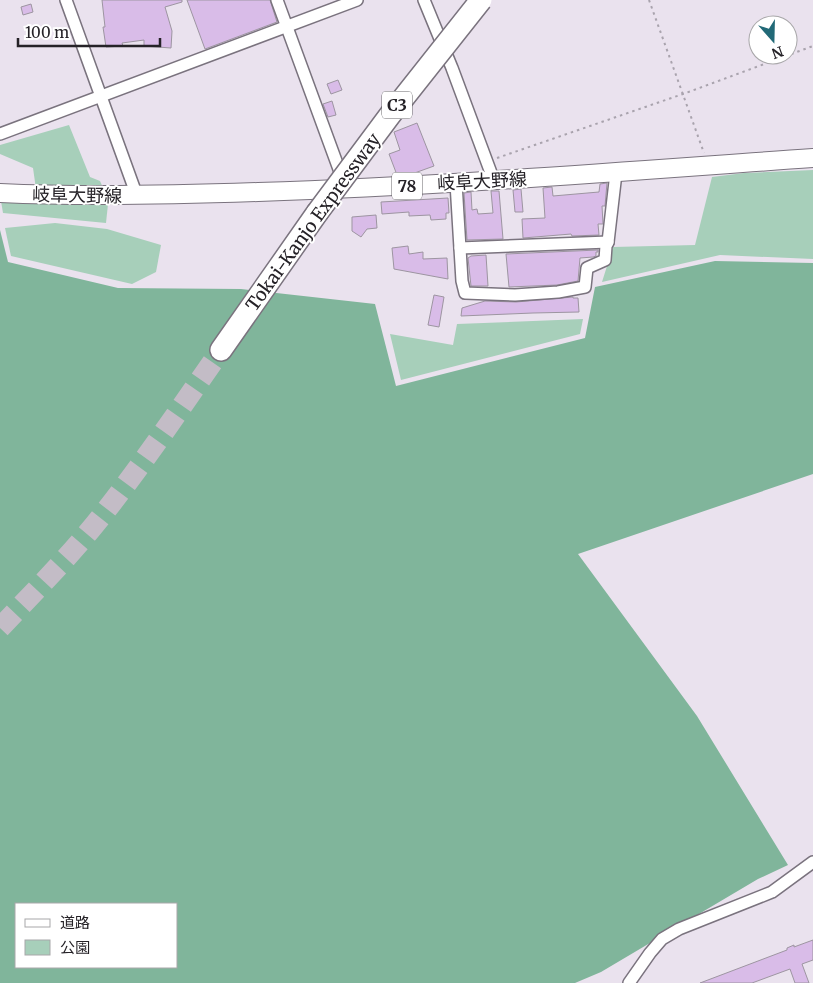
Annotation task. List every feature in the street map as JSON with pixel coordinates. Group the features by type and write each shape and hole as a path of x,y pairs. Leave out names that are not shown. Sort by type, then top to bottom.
{"highway":[{"name":"Tokai-Kanjo Expressway","path":"221,350 317,213 390,115 481,0"}],"main road":[{"name":"岐阜大野線","path":"0,193 137,196 346,189 616,173 813,158"}],"street":[{"path":"66,0 137,196"},
{"path":"277,0 346,189"},
{"path":"0,134 357,0"},
{"path":"424,0 452,68 494,181"},
{"path":"456,183 465,293 515,295 558,292 585,287 587,268 605,260 616,173"},
{"path":"460,248 608,242"},
{"path":"629,983 662,939 679,929 772,892 813,862"}],"path":[{"path":"649,0 708,166"},
{"path":"487,161 683,94 813,46"}],"green space":[{"path":"69,125 90,177 100,181 104,190 36,189 33,168 0,154 0,145"},
{"path":"813,170 813,259 720,255 602,282 613,247 695,245 712,177 744,173"},
{"path":"1,201 108,204 106,223 3,213"},
{"path":"55,223 107,229 161,245 156,272 132,284 11,256 5,228"},
{"path":"0,230 8,262 118,288 241,289 375,304 396,386 585,338 595,287 715,261 813,263 813,474 578,554 697,716 788,865 758,879 601,972 575,983 0,983"},
{"path":"583,319 580,334 401,380 390,334 453,345 457,324"}],"building":[{"path":"102,0 182,0 182,2 165,7 172,31 171,48 144,46 144,40 122,43 123,46 106,47"},
{"path":"187,0 270,0 277,22 205,49"},
{"path":"31,4 33,12 23,15 21,7"},
{"path":"338,80 342,90 331,94 327,84"},
{"path":"332,101 336,115 328,117 323,104"},
{"path":"417,123 434,166 409,175 397,175 389,154 400,150 394,132"},
{"path":"607,183 605,206 602,206 603,224 598,224 599,235 572,236 571,234 523,238 522,219 545,218 543,188 552,187 553,196 599,192 600,184"},
{"path":"521,189 523,212 515,212 513,190"},
{"path":"491,191 499,191 503,239 467,240 464,193 471,192 472,210 477,209 478,214 493,213"},
{"path":"448,198 449,213 446,213 446,219 431,220 430,215 409,216 409,212 382,214 381,202"},
{"path":"376,215 377,228 367,229 361,237 352,231 352,217"},
{"path":"408,246 409,254 423,252 423,259 447,258 448,279 394,269 392,248"},
{"path":"598,250 596,256 580,258 578,281 557,285 509,287 506,254"},
{"path":"486,255 488,286 471,286 468,258"},
{"path":"434,295 444,297 439,327 428,325"},
{"path":"578,298 579,312 461,316 462,308 485,301 516,302"},
{"path":"813,940 813,960 802,964 809,983 795,983 790,969 752,983 700,983 787,950 787,948 794,945 794,947"}],"tunnel":[{"path":"0,628 64,560 116,498 221,350"}]}
